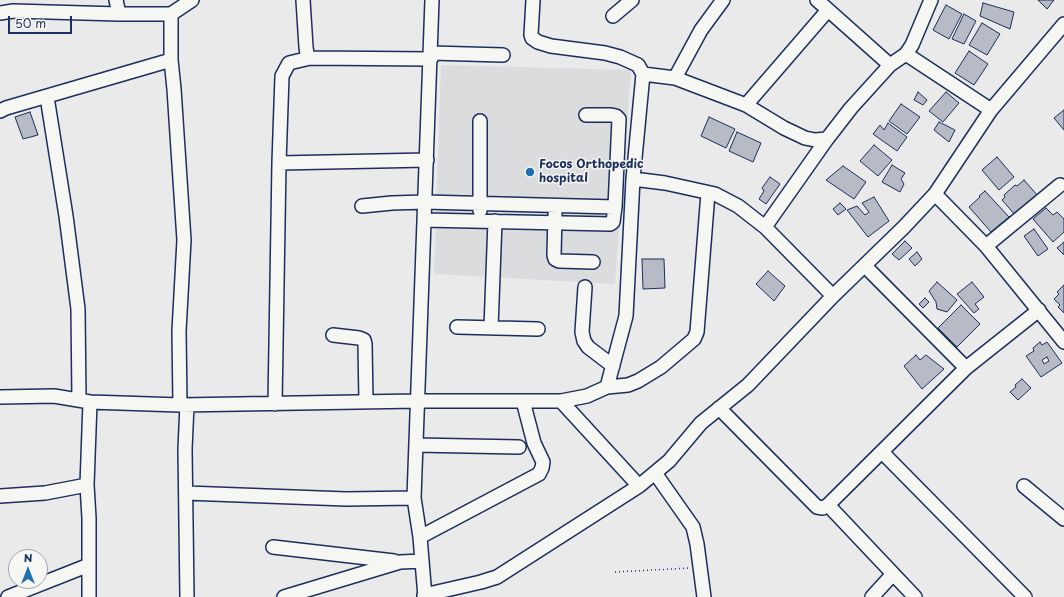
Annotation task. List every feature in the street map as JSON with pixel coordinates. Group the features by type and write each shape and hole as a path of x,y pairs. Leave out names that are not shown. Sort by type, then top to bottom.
{"street":[{"path":"116,0 119,14"},
{"path":"0,13 35,6 119,14 171,14 192,0"},
{"path":"303,0 306,47 307,54 310,58"},
{"path":"432,0 414,498 420,536 425,596 497,577 639,486 670,461 701,423 748,385 833,296 865,266 935,194 991,110 1064,24"},
{"path":"533,0 532,38 538,42 558,47 605,53 620,57 638,65 643,74 633,179 626,316 607,387"},
{"path":"613,16 632,0"},
{"path":"675,78 701,30 723,0"},
{"path":"817,0 890,65"},
{"path":"765,227 827,139 851,108 890,65 906,54 912,45 931,0"},
{"path":"746,105 828,10"},
{"path":"171,14 171,60 175,97 184,240 179,331 185,449 187,597"},
{"path":"275,404 282,76 289,63 310,58 503,54"},
{"path":"906,54 991,110"},
{"path":"0,111 171,60"},
{"path":"643,74 675,78 746,105 784,128 805,138 815,140 827,139"},
{"path":"47,97 66,216 78,309 85,401 89,518 89,597"},
{"path":"425,220 610,224 613,222 615,207 619,119 616,116 611,115 586,115"},
{"path":"480,121 480,221"},
{"path":"279,163 427,160"},
{"path":"633,179 665,183 715,194 738,206 765,227 833,296"},
{"path":"986,246 1063,186"},
{"path":"0,398 54,396 85,401 183,405 417,401 561,401 587,396 607,387 628,385 638,381 661,367 694,339 697,332 708,193"},
{"path":"935,194 986,246 1064,342"},
{"path":"362,206 425,202 615,207"},
{"path":"555,206 555,259 558,261 593,262"},
{"path":"491,328 495,221"},
{"path":"865,266 966,368"},
{"path":"585,287 582,332 584,341 588,347 613,366"},
{"path":"719,408 817,507 823,508 828,505 966,368 1039,310"},
{"path":"457,327 538,329"},
{"path":"333,335 364,340 366,402"},
{"path":"420,536 539,474 543,462 534,443 523,401"},
{"path":"561,401 639,486"},
{"path":"416,445 519,447"},
{"path":"882,452 1025,597"},
{"path":"655,473 693,527 697,544 704,597"},
{"path":"0,496 45,493 87,485"},
{"path":"1024,486 1064,519"},
{"path":"186,493 331,498 414,498"},
{"path":"828,505 915,597"},
{"path":"273,547 400,562 422,562"},
{"path":"284,597 400,562"},
{"path":"8,597 89,565"},
{"path":"872,597 893,574"}],"path":[{"path":"614,572 699,567"}],"shaded area":[{"name":"Focos Orthopedic hospital","path":"441,65 631,70 615,284 434,274"}],"building":[{"path":"1038,0 1054,0 1047,9"},
{"path":"983,3 1014,12 1010,29 980,16"},
{"path":"946,5 962,14 949,39 933,30"},
{"path":"964,14 976,21 964,44 952,39"},
{"path":"982,23 1000,34 987,55 969,45"},
{"path":"969,51 988,64 974,85 955,73"},
{"path":"918,92 927,100 923,105 914,100"},
{"path":"946,92 959,103 943,122 929,111"},
{"path":"901,104 920,117 907,134 889,121"},
{"path":"1064,110 1064,130 1054,118"},
{"path":"30,112 38,135 23,139 15,117"},
{"path":"709,117 735,129 726,148 701,136"},
{"path":"939,122 955,130 949,142 934,130"},
{"path":"888,123 907,137 897,151 873,134 880,125 884,130"},
{"path":"737,132 761,143 753,162 729,151"},
{"path":"874,145 892,160 878,176 860,161"},
{"path":"997,157 1014,177 999,190 982,170"},
{"path":"892,165 905,173 901,179 904,184 900,192 882,182"},
{"path":"843,166 866,182 854,199 826,180"},
{"path":"770,177 780,184 766,204 759,199 764,191 762,188"},
{"path":"1024,180 1038,196 1016,216 1002,200 1005,197 1004,195 1015,185 1017,186"},
{"path":"985,191 1009,217 991,232 969,207"},
{"path":"874,197 889,221 868,237 847,210 857,206 865,215 869,212 862,203"},
{"path":"840,203 846,209 838,215 833,209"},
{"path":"1046,208 1053,215 1057,212 1064,219 1064,232 1053,242 1033,219"},
{"path":"1034,229 1048,249 1038,256 1024,236"},
{"path":"905,241 912,248 899,260 892,254"},
{"path":"1064,242 1064,255 1057,248"},
{"path":"917,252 922,259 915,266 909,259"},
{"path":"642,259 664,259 665,288 643,289"},
{"path":"768,271 785,286 774,301 756,284"},
{"path":"937,282 957,300 947,312 937,309 936,302 929,291"},
{"path":"972,282 984,297 975,304 979,309 974,313 957,294"},
{"path":"1064,285 1064,313 1058,307 1060,305 1054,299 1059,294 1057,292"},
{"path":"925,298 929,302 923,308 919,304"},
{"path":"961,305 980,324 957,347 938,328"},
{"path":"1040,342 1042,345 1047,342 1062,363 1041,377 1026,356 1034,351 1033,348","holes":["1047,357 1049,361 1044,364 1042,360"]},
{"path":"916,355 920,360 926,355 944,369 922,389 904,366"},
{"path":"1022,379 1031,388 1018,400 1010,392"}],"place":[{"name":"Focos Orthopedic hospital","path":"530,172"}]}
